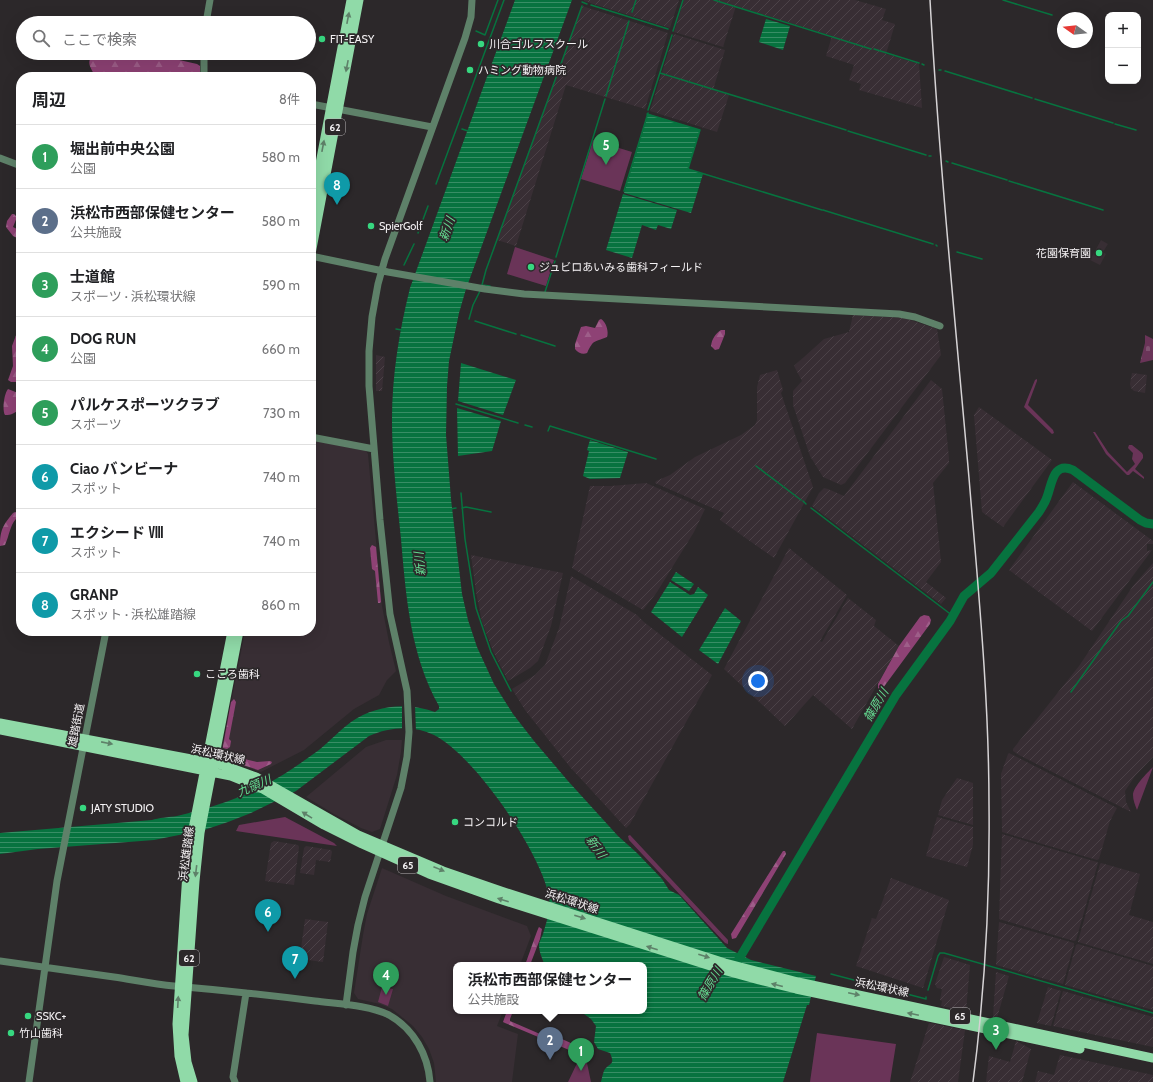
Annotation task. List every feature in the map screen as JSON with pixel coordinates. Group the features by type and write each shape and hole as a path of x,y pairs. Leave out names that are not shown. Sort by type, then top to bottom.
{"main road":[{"name":"62","path":"316,223 351,0"},
{"name":"62","path":"316,189 359,0"},
{"name":"浜松雄踏線","path":"209,767 231,636"},
{"name":"浜松雄踏線","path":"193,1082 187,1062 184,1041 183,986 186,886 209,767 238,636"},
{"name":"浜松環状線","path":"0,723 84,743"},
{"name":"浜松環状線","path":"0,730 84,743 209,767 231,776 260,783 287,798 324,825 464,887 542,908 818,990 1103,1051 1153,1064"},
{"name":"浜松雄踏線","path":"183,986 178,1036 179,1056 185,1082"},
{"name":"浜松環状線","path":"1103,1051 1153,1058"}],"street":[{"path":"207,16 210,0"},
{"path":"346,1005 352,952 357,929 363,905 402,782 407,757 409,732 408,701 405,682 393,631 387,596 369,386 369,358 372,317 381,270 469,25 472,0"},
{"path":"204,60 204,72"},
{"path":"316,105 432,127"},
{"path":"0,158 16,164"},
{"path":"316,256 381,270 511,292 542,295 899,314 920,318 940,326"},
{"path":"316,438 374,449"},
{"name":"雄踏街道","path":"29,1082 67,824 105,636"},
{"path":"0,961 183,986 346,1005 383,1013 394,1018 413,1036 423,1052 430,1082"},
{"path":"235,1082 233,1077 246,993"}],"shaded area":[{"path":"584,0 679,0 670,28"},
{"path":"684,0 855,0 886,9 882,20 895,24 886,54 919,64 922,108 859,90 861,84 849,80 854,65 826,56 832,36 736,6 723,47 674,32"},
{"path":"582,6 668,33 645,109 566,85 516,246 497,240"},
{"path":"674,34 725,50 713,90 729,95 717,132 650,111"},
{"name":"花園保育園","path":"1101,240 1108,244 1103,252 1106,254 1100,265 1090,260"},
{"path":"853,315 904,318 937,329 941,355 845,483 841,485 823,477 810,456 793,405 793,391 802,381 794,366 824,339 849,332"},
{"path":"376,355 385,357 382,391 376,391"},
{"path":"777,370 783,390 781,393 813,487 774,558 720,520 724,513 655,483 656,481 670,475 695,457 741,435 755,425 757,420 757,387 760,375"},
{"path":"1132,373 1147,375 1145,393 1134,391 1131,388 1130,384"},
{"path":"931,380 942,389 949,458 949,463 933,483 941,562 926,582 946,598 941,604 812,506 819,493 824,488 844,496"},
{"path":"979,407 1052,460 1003,527 982,512 974,415"},
{"path":"316,441 366,451 368,454 382,606 396,671 387,680 379,695 354,709 304,750 261,772 225,760 221,754 244,636 316,636"},
{"path":"1073,482 1153,541 1153,544 1147,544 1147,551 1152,550 1092,631 1009,570"},
{"path":"646,483 705,509 694,532 657,592 643,610 572,568 590,486"},
{"path":"789,548 847,595 820,641 822,642 848,598 876,620 874,626 899,646 852,729 813,695 785,726 724,669"},
{"path":"471,555 563,573 551,626 538,661 530,668 508,681 493,651 482,622"},
{"path":"1153,563 1153,757 1135,776 1125,791 1126,802 1131,812 1019,755 1013,751 1013,749 1079,666 1133,586"},
{"path":"571,576 637,615 712,675 630,824 626,828 570,767 525,710 512,689 535,675 545,665 559,628"},
{"path":"386,740 402,740 397,775 380,829 372,832 361,828 306,797 366,747"},
{"path":"1009,753 1117,808 1110,821 1099,859 1097,860 1002,832 1001,774"},
{"path":"957,778 973,783 973,825 938,815 942,800"},
{"path":"937,817 973,827 973,845 967,867 926,856"},
{"path":"1002,834 1098,863 1076,940 1074,941 999,919"},
{"path":"274,841 298,845 299,847 294,885 265,881 271,843"},
{"path":"306,846 331,850 332,852 330,862 316,860 314,875 300,873 304,848"},
{"path":"1101,863 1140,874 1129,915 1153,922 1153,964 1078,942"},
{"path":"382,868 446,896 527,926 531,936 521,962 453,962 453,1014 502,1014 497,1026 518,1034 512,1082 436,1082 434,1063 429,1049 413,1026 392,1009 380,1004 358,999 354,993 367,914"},
{"path":"891,878 949,900 923,988 856,966 872,918 876,919"},
{"path":"305,919 328,922 323,962 293,958 293,955 300,956"},
{"path":"999,922 1074,943 1063,984 996,965"},
{"path":"1078,944 1153,966 1153,1010 1065,985 1076,945"},
{"path":"944,957 970,965 966,1011 941,1006 942,1001 940,1000 942,989 937,988 935,984"},
{"path":"996,972 1009,976 997,1018 993,1017"},
{"path":"1048,987 1061,991 1051,1026 1037,1023"},
{"path":"1063,991 1153,1017 1153,1047 1053,1026"},
{"path":"929,1023 965,1030 958,1082 910,1082"},
{"path":"1016,1041 1031,1049 1022,1082 986,1082 989,1056 1010,1062"},
{"path":"1060,1055 1153,1075 1153,1082 1035,1082 1038,1071 1054,1075"}],"green space":[{"path":"179,60 197,64 200,66 200,72 93,72 89,63 90,61"},
{"path":"593,140 632,152 620,191 581,179"},
{"path":"12,214 16,216 13,227 16,228 16,238 6,227 7,221"},
{"name":"ジュビロあいみる歯科フィールド","path":"515,247 554,260 546,286 507,274"},
{"path":"601,319 607,327 607,337 594,342 587,353 582,354 578,352 575,349 575,344 581,327 586,326 595,328"},
{"path":"721,330 725,330 725,334 719,349 715,350 711,346 712,341 715,335"},
{"path":"16,335 16,382 11,382 8,380 13,366 12,346"},
{"path":"1145,335 1153,339 1153,360 1140,363 1145,343"},
{"path":"1037,379 1028,405 1053,430 1054,433 1052,434 1024,407 1035,380"},
{"path":"8,389 16,392 16,412 10,415 5,415 4,413 5,394"},
{"path":"1093,432 1095,432 1108,452 1127,472 1135,464 1132,459 1133,453 1128,448 1129,445 1132,445 1142,453 1143,458 1135,469 1144,477 1144,479 1133,471 1127,475 1106,454"},
{"path":"16,512 16,519 12,525 5,545 0,546 4,524 13,513"},
{"path":"372,545 376,547 380,603 378,603 375,571 372,569 370,548"},
{"path":"924,615 929,616 931,620 930,624 883,688 878,689 878,684 899,646 920,617"},
{"path":"234,699 236,702 229,739 231,741 230,747 227,749 223,748 223,746 231,702"},
{"path":"236,757 257,762 272,762 271,764 258,770 235,762"},
{"path":"1153,767 1137,810 1133,799 1135,788"},
{"path":"285,817 337,846 236,831 239,825"},
{"path":"630,835 728,940 728,944 725,943 629,840 628,836"},
{"path":"783,851 785,851 786,854 736,938 732,939 731,934"},
{"path":"539,927 542,929 540,939 531,962 526,962"},
{"path":"382,987 393,989 388,1006 378,1002"},
{"path":"506,1014 512,1014 510,1021 540,1034 553,1035 573,1044 578,1049 586,1053 586,1055 581,1055 503,1022"},
{"path":"817,1033 896,1044 890,1082 810,1082"},
{"path":"580,1057 587,1063 591,1082 568,1082"}],"water":[{"name":"新川","path":"515,0 572,0 466,289 459,313 449,361 446,435 451,499 462,594 468,620 477,647 494,684 513,714 568,781 618,836 662,879 669,890 679,895 727,948 751,960 816,976 809,1005 807,1005 783,1082 601,1082 604,1070 612,1063 612,1060 610,1053 598,1049 594,1042 596,1026 591,1019 584,1014 647,1014 647,962 544,962 539,945 547,918 549,897 542,874 532,852 502,805 485,782 450,746 434,735 426,732 402,728 369,736 296,791 251,813 204,830 154,840 38,849 0,854 0,833 152,820 177,816 221,804 253,791 285,774 319,750 343,728 361,716 381,709 403,706 435,712 439,709 422,666 411,624 396,494 392,404 399,338 410,288"},
{"path":"766,19 790,26 783,50 759,42"},
{"path":"648,114 700,130 688,169 703,174 691,213 624,193"},
{"path":"623,194 677,210 671,229 658,225 656,230 642,225 632,258 606,250"},
{"path":"461,363 516,380 503,415 458,401"},
{"path":"457,408 501,421 492,451 458,456"},
{"path":"590,440 628,452 620,478 590,479 583,476"},
{"path":"676,572 694,584 689,591 671,580"},
{"path":"670,582 690,595 694,594 698,587 708,595 682,637 651,612"},
{"path":"725,608 741,621 718,664 699,650"}],"pier":[{"path":"402,704 415,705 416,732 402,730"}],"waterway":[{"path":"476,31 485,35 498,0"},
{"path":"436,184 504,0"},
{"path":"632,12 636,0"},
{"path":"673,31 683,0"},
{"path":"714,0 871,49"},
{"path":"1003,0 1052,15"},
{"path":"582,2 587,4"},
{"path":"591,5 668,29"},
{"path":"490,286 482,285 486,270 582,6"},
{"path":"606,96 629,21"},
{"path":"648,110 672,35"},
{"path":"874,49 919,63"},
{"path":"945,71 1032,98"},
{"path":"660,73 846,130"},
{"path":"556,257 605,99"},
{"path":"1035,99 1113,123"},
{"path":"624,191 648,113"},
{"path":"647,114 700,130 688,169 822,210"},
{"path":"1115,124 1136,130"},
{"path":"462,129 468,131"},
{"path":"848,131 926,155"},
{"path":"952,163 1007,180"},
{"path":"1009,181 1103,210"},
{"path":"418,233 428,206"},
{"path":"823,210 933,244"},
{"path":"404,265 414,244"},
{"path":"957,252 982,259"},
{"path":"545,292 555,261"},
{"path":"469,319 473,305 480,291"},
{"path":"475,321 516,334"},
{"path":"396,329 402,330"},
{"path":"521,335 555,346"},
{"path":"456,404 518,423"},
{"path":"525,425 532,427"},
{"path":"548,431 550,426 656,459"},
{"path":"756,466 801,500"},
{"name":"篠原川","path":"736,964 896,695 950,621 964,596 991,573 1039,512 1057,471 1066,468 1073,470 1140,520 1153,524"},
{"path":"461,493 465,539 476,608 491,652 511,691"},
{"path":"803,501 806,504"},
{"path":"462,508 466,507 491,512"},
{"path":"450,509 456,508"},
{"path":"811,508 953,616"},
{"path":"1071,692 1121,621 1128,616 1153,582"},
{"path":"928,990 938,956 940,953 944,953 1153,1013"},
{"path":"831,974 926,999 926,997"}],"railway":[{"path":"930,0 943,180 979,601 989,764 988,909 981,1013 973,1082"}],"place":[{"name":"FIT-EASY","path":"322,39"},
{"name":"川合ゴルフスクール","path":"481,44"},
{"name":"ハミング動物病院","path":"470,70"},
{"name":"パルケスポーツクラブ","path":"606,165"},
{"name":"GRANP","path":"337,205"},
{"name":"SpierGolf","path":"371,226"},
{"name":"花園保育園","path":"1099,253"},
{"name":"ジュビロあいみる歯科フィールド","path":"531,267"},
{"name":"こころ歯科","path":"197,674"},
{"name":"JATY STUDIO","path":"83,808"},
{"name":"コンコルド","path":"455,822"},
{"name":"Ciao バンビーナ","path":"268,932"},
{"name":"エクシード Ⅷ","path":"295,979"},
{"name":"DOG RUN","path":"386,995"},
{"name":"SSKC+","path":"28,1016"},
{"name":"竹山歯科","path":"11,1033"},
{"name":"士道館","path":"996,1050"},
{"name":"浜松市西部保健センター","path":"550,1060"},
{"name":"堀出前中央公園","path":"581,1071"}],"water label":[{"name":"九領川","path":"254,786"}]}
